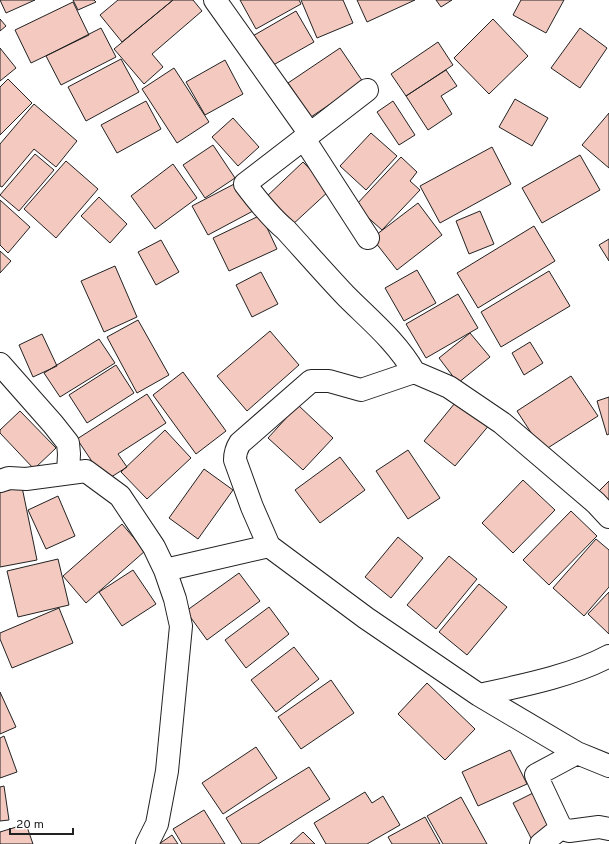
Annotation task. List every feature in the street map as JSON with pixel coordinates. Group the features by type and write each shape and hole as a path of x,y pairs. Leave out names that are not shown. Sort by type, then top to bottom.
{"street":[{"path":"215,0 307,137 368,238"},
{"path":"367,90 245,184 259,203 286,230 345,295 397,347 414,372 449,387 502,423 596,503 609,517"},
{"path":"0,364 68,442 68,473"},
{"path":"414,372 361,390 329,381 311,381 240,443 236,449 235,460 252,507 270,546 366,618 479,695 577,753 609,766"},
{"path":"0,481 9,478 26,479 86,471 120,496 154,547 165,570 175,599 181,626 167,771 157,824 147,844"},
{"path":"165,570 270,546"},
{"path":"479,695 544,680 590,665 609,656"},
{"path":"577,753 536,775 561,828 569,831 599,827 609,829"},
{"path":"541,844 561,828"}],"building":[{"path":"0,0 35,0 6,13"},
{"path":"73,0 94,0 96,2 78,10"},
{"path":"118,0 173,0 122,42 100,15"},
{"path":"173,0 193,0 202,11 152,54 163,67 144,84 114,49"},
{"path":"240,0 299,0 301,4 256,29"},
{"path":"301,0 343,0 353,23 317,38"},
{"path":"357,0 415,0 367,22"},
{"path":"436,0 452,0 441,7"},
{"path":"521,0 564,0 546,33 513,15"},
{"path":"73,2 89,35 31,63 15,30"},
{"path":"296,11 314,42 268,68 251,37"},
{"path":"0,19 6,26 0,31"},
{"path":"493,19 528,56 489,94 454,58"},
{"path":"101,28 116,57 61,85 46,56"},
{"path":"580,28 607,48 580,88 551,68"},
{"path":"438,42 453,65 406,96 391,74"},
{"path":"0,48 16,68 0,81"},
{"path":"340,48 363,82 311,117 288,83"},
{"path":"121,59 139,92 86,121 68,87"},
{"path":"225,60 243,94 205,115 186,82"},
{"path":"174,68 209,122 177,143 142,89"},
{"path":"446,70 457,86 441,96 452,114 428,130 406,96"},
{"path":"8,79 32,103 0,135 0,87"},
{"path":"515,99 548,118 532,146 499,127"},
{"path":"146,101 161,129 117,153 101,125"},
{"path":"393,101 415,135 399,145 377,112"},
{"path":"34,104 77,141 56,167 34,149 2,187 0,186 0,144"},
{"path":"609,113 609,168 582,145"},
{"path":"233,118 259,147 238,166 212,137"},
{"path":"371,133 397,156 366,190 340,166"},
{"path":"213,145 235,178 205,198 183,165"},
{"path":"492,147 511,184 440,223 420,186"},
{"path":"35,154 54,170 19,211 0,195"},
{"path":"580,155 600,190 542,223 522,188"},
{"path":"401,157 417,172 410,181 420,190 382,230 355,206"},
{"path":"66,161 98,189 56,238 24,209"},
{"path":"303,162 330,190 291,226 265,198"},
{"path":"173,164 197,198 155,229 131,196"},
{"path":"238,182 253,211 208,235 192,206"},
{"path":"99,197 127,224 110,243 81,216"},
{"path":"0,200 30,227 8,253 0,245"},
{"path":"418,203 442,235 397,270 372,238"},
{"path":"480,211 494,244 469,254 456,221"},
{"path":"261,215 277,249 229,271 213,238"},
{"path":"534,226 555,261 478,308 457,273"},
{"path":"609,239 609,261 599,245"},
{"path":"161,240 179,272 156,285 138,252"},
{"path":"0,251 11,261 0,273"},
{"path":"115,266 137,317 104,332 81,281"},
{"path":"417,270 436,303 404,321 385,288"},
{"path":"549,271 570,306 501,347 481,312"},
{"path":"261,272 278,304 252,317 236,285"},
{"path":"458,294 478,328 426,358 406,324"},
{"path":"138,320 169,375 137,393 107,337"},
{"path":"270,331 299,365 247,411 217,376"},
{"path":"470,333 490,357 458,383 439,358"},
{"path":"42,334 57,366 33,377 19,345"},
{"path":"99,339 115,363 60,397 44,373"},
{"path":"530,342 543,363 524,375 512,353"},
{"path":"116,365 134,393 87,423 69,395"},
{"path":"183,372 226,431 196,454 153,395"},
{"path":"571,376 598,416 543,451 517,411"},
{"path":"147,394 166,423 118,454 127,467 105,481 77,439"},
{"path":"609,397 609,434 607,435 597,401"},
{"path":"459,398 490,424 455,466 424,441"},
{"path":"298,405 333,438 303,470 268,438"},
{"path":"20,411 56,448 34,469 0,433 0,430"},
{"path":"165,430 191,458 147,499 121,472"},
{"path":"408,450 440,498 408,519 376,471"},
{"path":"340,457 365,490 320,523 295,490"},
{"path":"204,469 233,490 198,539 169,518"},
{"path":"523,480 555,510 513,553 482,523"},
{"path":"609,481 609,508 596,494"},
{"path":"22,487 37,560 0,567 0,492"},
{"path":"58,496 75,536 46,549 28,510"},
{"path":"571,511 597,536 549,585 523,560"},
{"path":"122,524 145,551 86,603 63,576"},
{"path":"398,537 423,558 391,598 365,577"},
{"path":"596,539 609,550 609,587 584,616 553,588"},
{"path":"449,556 477,579 436,629 407,605"},
{"path":"58,559 69,605 18,617 7,571"},
{"path":"133,570 156,604 122,626 99,592"},
{"path":"239,573 260,601 207,640 186,611"},
{"path":"479,584 507,607 467,655 439,632"},
{"path":"609,592 609,634 588,614"},
{"path":"269,607 289,634 246,668 225,640"},
{"path":"59,608 73,643 12,668 0,639 0,633"},
{"path":"294,647 319,679 276,712 251,680"},
{"path":"331,680 354,713 301,749 278,717"},
{"path":"427,683 475,729 445,760 398,714"},
{"path":"0,692 16,727 0,734"},
{"path":"4,736 17,772 0,778 0,738"},
{"path":"256,747 277,778 223,814 202,783"},
{"path":"510,750 527,784 478,806 462,772"},
{"path":"309,767 330,799 258,844 242,844 226,818"},
{"path":"4,786 9,820 0,821 0,787"},
{"path":"539,790 556,825 531,838 513,803"},
{"path":"365,792 372,803 383,796 400,825 367,844 326,844 314,823"},
{"path":"461,797 487,844 443,844 427,816"},
{"path":"204,810 225,844 182,844 173,829"},
{"path":"425,817 440,844 392,844 388,837"},
{"path":"26,824 33,844 0,844 0,832"},
{"path":"303,832 315,844 290,844"},
{"path":"172,835 178,844 159,844"}]}
